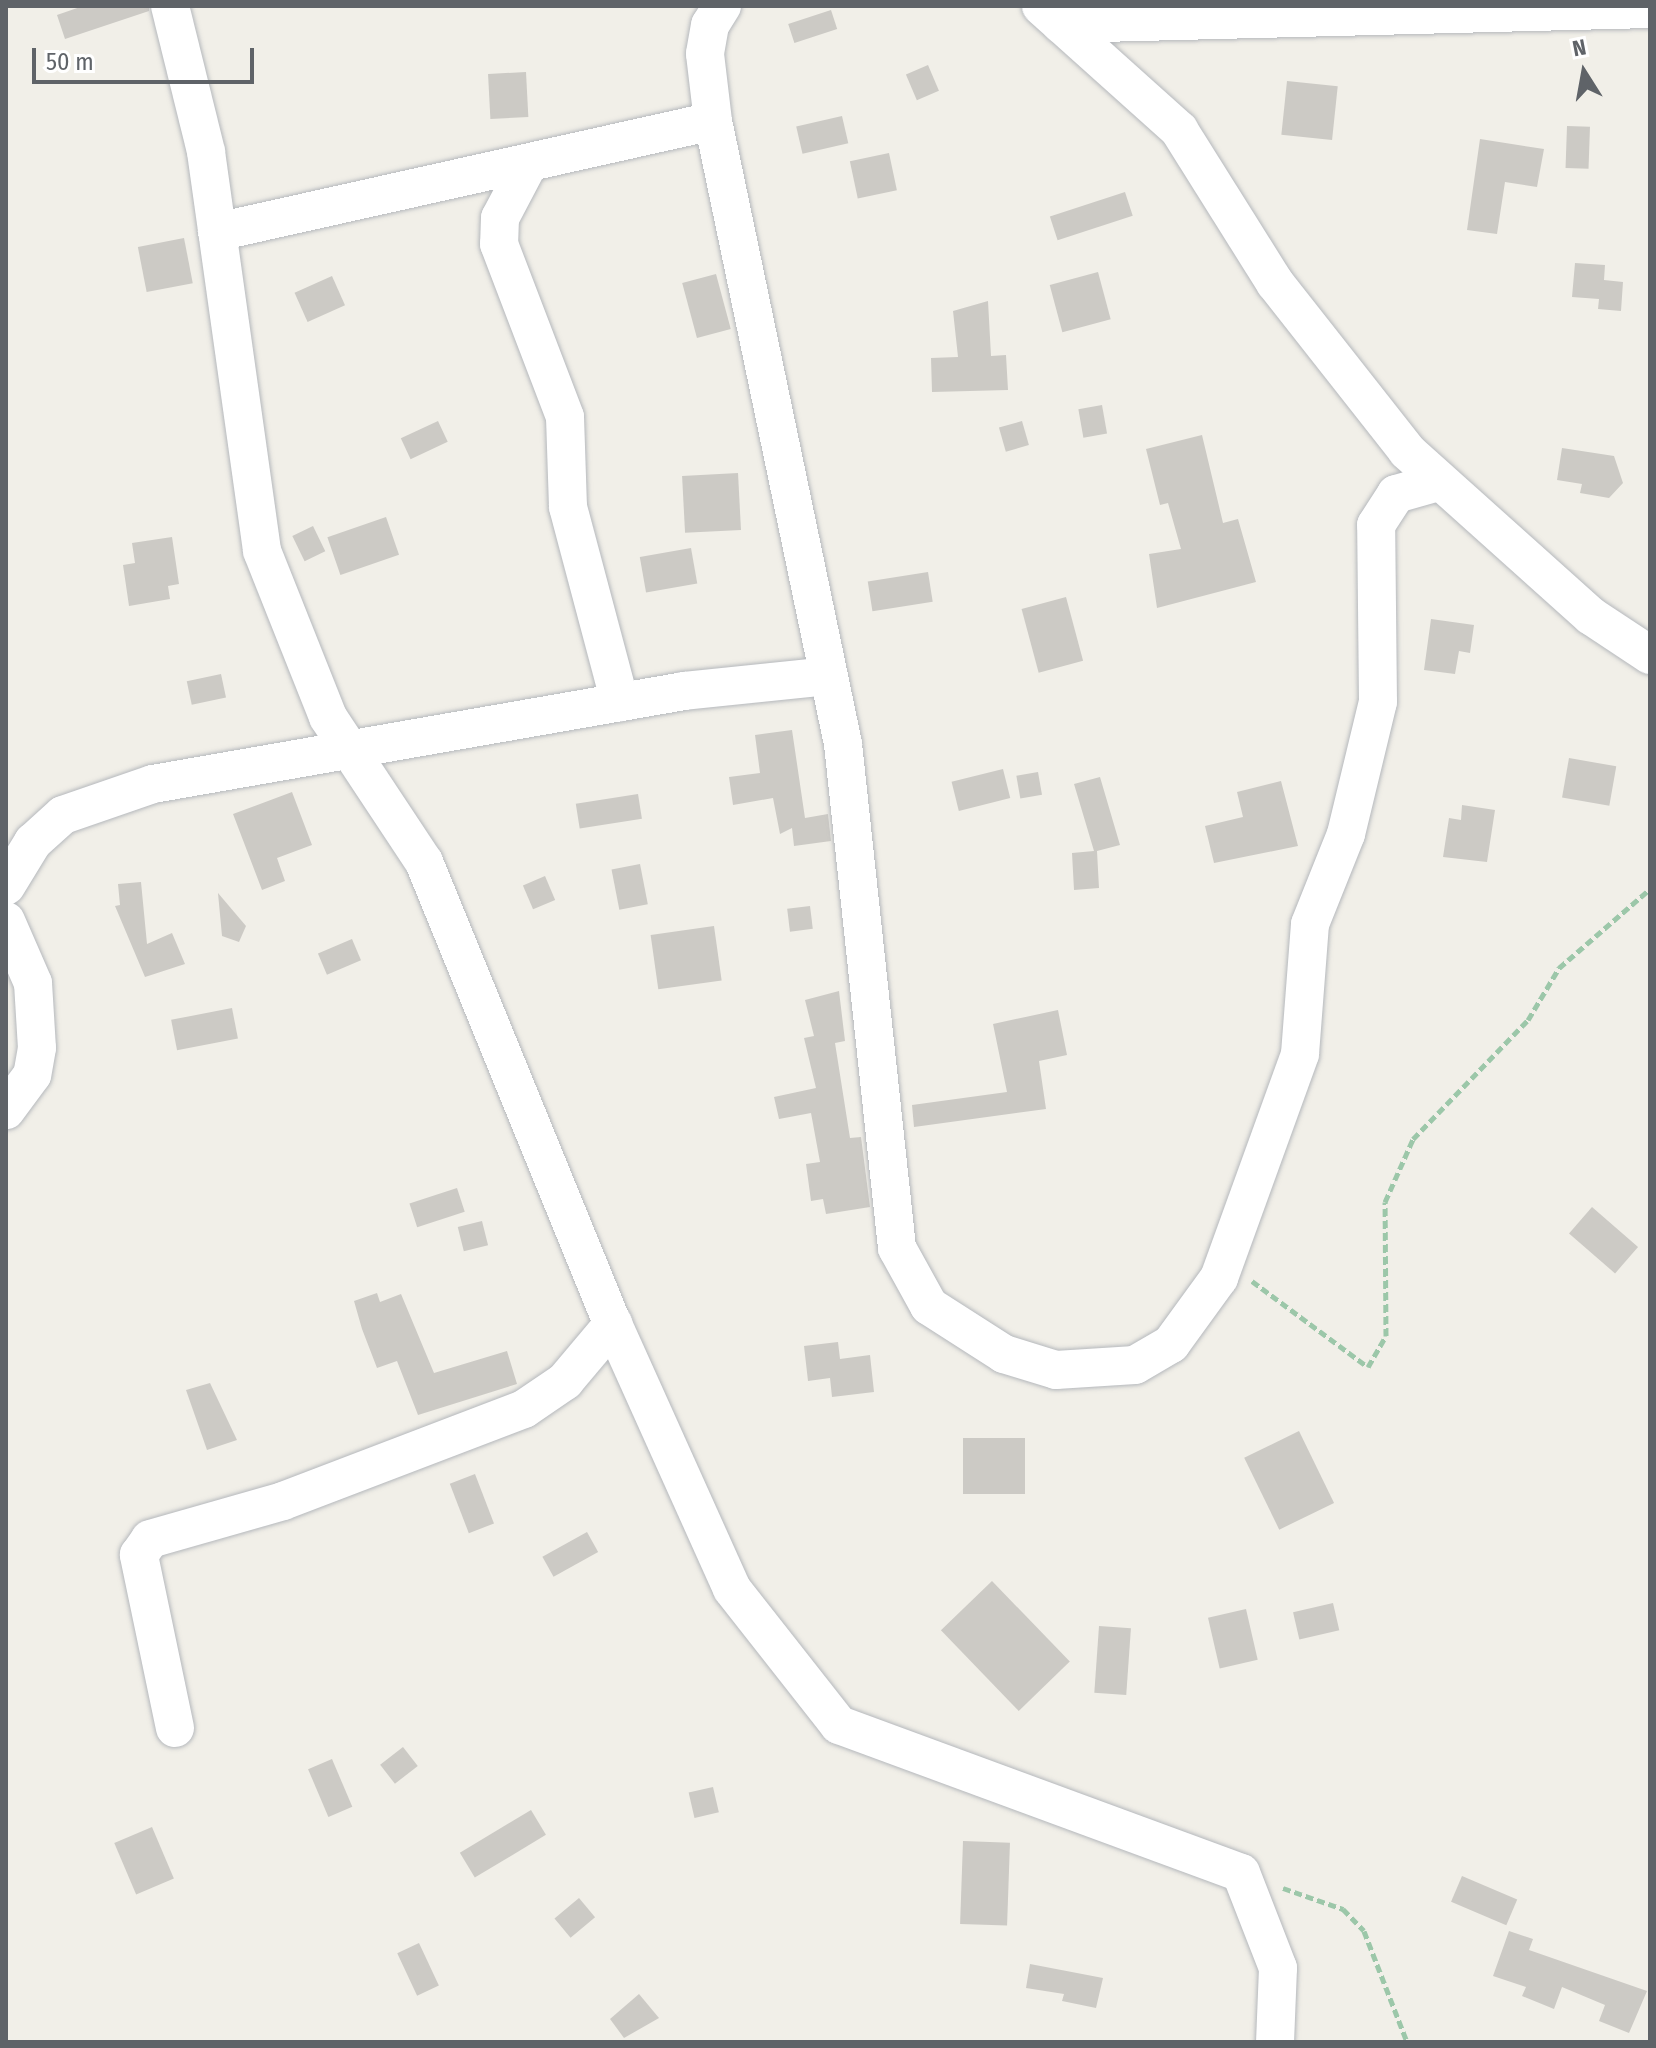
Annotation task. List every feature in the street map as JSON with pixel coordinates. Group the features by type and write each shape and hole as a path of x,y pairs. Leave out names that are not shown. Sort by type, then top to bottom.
{"street":[{"path":"170,6 206,152 262,551 312,684 424,862 613,1324 732,1589 827,1715 1241,1873 1278,1968 1275,2042"},
{"path":"722,6 710,25 705,54 713,121 828,676 861,880 897,1248 911,1279 929,1306 1004,1354 1056,1370 1135,1365 1171,1344 1223,1268 1300,1054 1310,924 1346,834 1378,702 1376,525 1396,494 1438,482"},
{"path":"1051,15 1650,9"},
{"path":"1051,15 1179,130 1275,283 1438,482 1591,616 1650,655"},
{"path":"217,232 713,121"},
{"path":"529,163 500,218 499,244 565,417 568,507 620,702"},
{"path":"6,886 33,842 63,815 99,798 350,748 620,702 828,676"},
{"path":"6,921 33,983 37,1048 32,1075 6,1110"},
{"path":"175,1728 139,1555 150,1539 283,1501 524,1409 565,1381 613,1324"}],"path":[{"path":"1223,1268 1259,1284 1368,1367 1386,1336 1385,1202 1413,1139 1528,1020 1559,968 1650,889"},
{"path":"1241,1873 1343,1909 1378,1958 1407,2042"}],"building":[{"path":"83,6 149,6 149,11 65,39 57,15"},
{"path":"831,10 837,29 794,43 788,24"},
{"path":"928,65 939,91 917,100 906,74"},
{"path":"526,72 528,117 490,119 488,74"},
{"path":"1287,81 1338,86 1332,140 1281,135"},
{"path":"842,116 848,143 803,154 796,127"},
{"path":"1567,126 1590,127 1589,169 1566,168"},
{"path":"1480,139 1544,149 1537,187 1505,182 1497,234 1467,230"},
{"path":"889,153 897,190 858,198 850,161"},
{"path":"1125,192 1133,216 1058,240 1050,216"},
{"path":"184,238 193,283 147,292 138,247"},
{"path":"1575,263 1605,265 1604,280 1623,282 1621,311 1598,309 1599,299 1572,297"},
{"path":"1098,272 1111,319 1062,332 1050,285"},
{"path":"716,274 731,329 697,338 682,283"},
{"path":"332,276 345,305 308,322 295,293"},
{"path":"988,301 991,356 1006,355 1008,390 932,392 931,358 958,357 953,311"},
{"path":"1102,405 1107,434 1083,438 1078,409"},
{"path":"438,421 448,442 411,459 401,438"},
{"path":"1022,421 1029,445 1006,452 999,428"},
{"path":"1202,435 1223,523 1238,519 1256,582 1157,608 1149,554 1181,549 1168,503 1160,505 1146,449"},
{"path":"1562,448 1614,456 1623,483 1609,498 1580,493 1582,484 1557,480"},
{"path":"738,473 741,530 685,533 682,476"},
{"path":"386,517 399,555 340,575 327,537"},
{"path":"313,526 325,551 305,561 292,536"},
{"path":"172,537 179,584 168,586 170,599 129,606 123,565 135,563 132,543"},
{"path":"691,548 697,583 646,592 640,557"},
{"path":"928,572 933,602 872,611 868,582"},
{"path":"1066,597 1083,661 1039,673 1022,609"},
{"path":"1431,619 1474,625 1470,653 1459,651 1455,674 1424,670"},
{"path":"221,674 226,697 192,705 187,681"},
{"path":"792,730 805,818 828,814 831,841 794,846 792,828 780,834 773,798 733,805 729,777 760,773 755,735"},
{"path":"1569,758 1616,766 1609,806 1562,797"},
{"path":"1003,769 1010,798 959,811 952,782"},
{"path":"1038,772 1042,795 1020,798 1016,776"},
{"path":"1100,777 1120,845 1097,851 1099,888 1074,890 1072,853 1094,851 1074,784"},
{"path":"1281,781 1298,846 1214,863 1205,826 1243,817 1237,792"},
{"path":"292,792 312,845 277,858 285,881 262,890 233,814"},
{"path":"638,794 642,819 580,829 576,804"},
{"path":"1462,805 1495,810 1487,862 1443,857 1449,818 1461,820"},
{"path":"640,864 648,904 619,910 612,870"},
{"path":"545,876 555,900 533,909 523,885"},
{"path":"141,882 147,944 172,933 185,964 145,977 115,906 120,905 118,884"},
{"path":"218,893 246,926 239,942 222,936"},
{"path":"810,906 813,929 790,932 787,909"},
{"path":"714,926 722,980 658,989 651,935"},
{"path":"352,939 361,960 327,975 318,953"},
{"path":"839,991 845,1041 835,1043 850,1138 861,1137 870,1207 826,1214 823,1199 811,1201 806,1164 820,1162 811,1113 779,1119 774,1097 816,1088 804,1038 814,1036 805,1000"},
{"path":"232,1008 238,1038 177,1050 171,1020"},
{"path":"1058,1010 1067,1055 1039,1061 1046,1109 914,1127 912,1105 1007,1092 993,1024"},
{"path":"457,1188 465,1212 417,1227 409,1203"},
{"path":"1592,1207 1638,1247 1615,1273 1569,1233"},
{"path":"482,1221 488,1245 464,1251 458,1227"},
{"path":"377,1293 380,1302 401,1294 434,1373 507,1351 517,1384 418,1415 397,1361 377,1368 362,1329 354,1301"},
{"path":"838,1342 840,1359 870,1355 874,1392 832,1397 830,1378 808,1381 804,1346"},
{"path":"210,1383 237,1440 207,1450 186,1390"},
{"path":"1299,1431 1334,1503 1279,1530 1244,1458"},
{"path":"963,1438 1025,1438 1025,1494 963,1494"},
{"path":"475,1474 494,1523 469,1533 450,1484"},
{"path":"587,1532 598,1552 554,1577 542,1557"},
{"path":"992,1581 1070,1662 1019,1711 941,1630"},
{"path":"1333,1603 1339,1630 1299,1640 1293,1612"},
{"path":"1246,1609 1258,1660 1220,1668 1208,1618"},
{"path":"1099,1626 1131,1628 1126,1695 1094,1693"},
{"path":"403,1747 418,1766 395,1784 380,1765"},
{"path":"332,1759 352,1807 328,1817 308,1769"},
{"path":"713,1787 719,1812 694,1818 689,1793"},
{"path":"531,1810 546,1835 475,1878 460,1853"},
{"path":"152,1827 174,1879 136,1895 114,1843"},
{"path":"963,1841 1010,1843 1007,1926 960,1924"},
{"path":"1462,1876 1517,1899 1506,1925 1451,1902"},
{"path":"579,1898 595,1917 571,1938 554,1919"},
{"path":"1509,1931 1533,1939 1529,1950 1647,1991 1629,2033 1599,2021 1605,2005 1562,1987 1554,2009 1522,1996 1526,1987 1493,1976"},
{"path":"419,1943 439,1986 417,1996 397,1953"},
{"path":"1030,1964 1103,1978 1096,2008 1062,2001 1064,1994 1026,1988"},
{"path":"639,1994 659,2018 624,2038 610,2019"}]}
